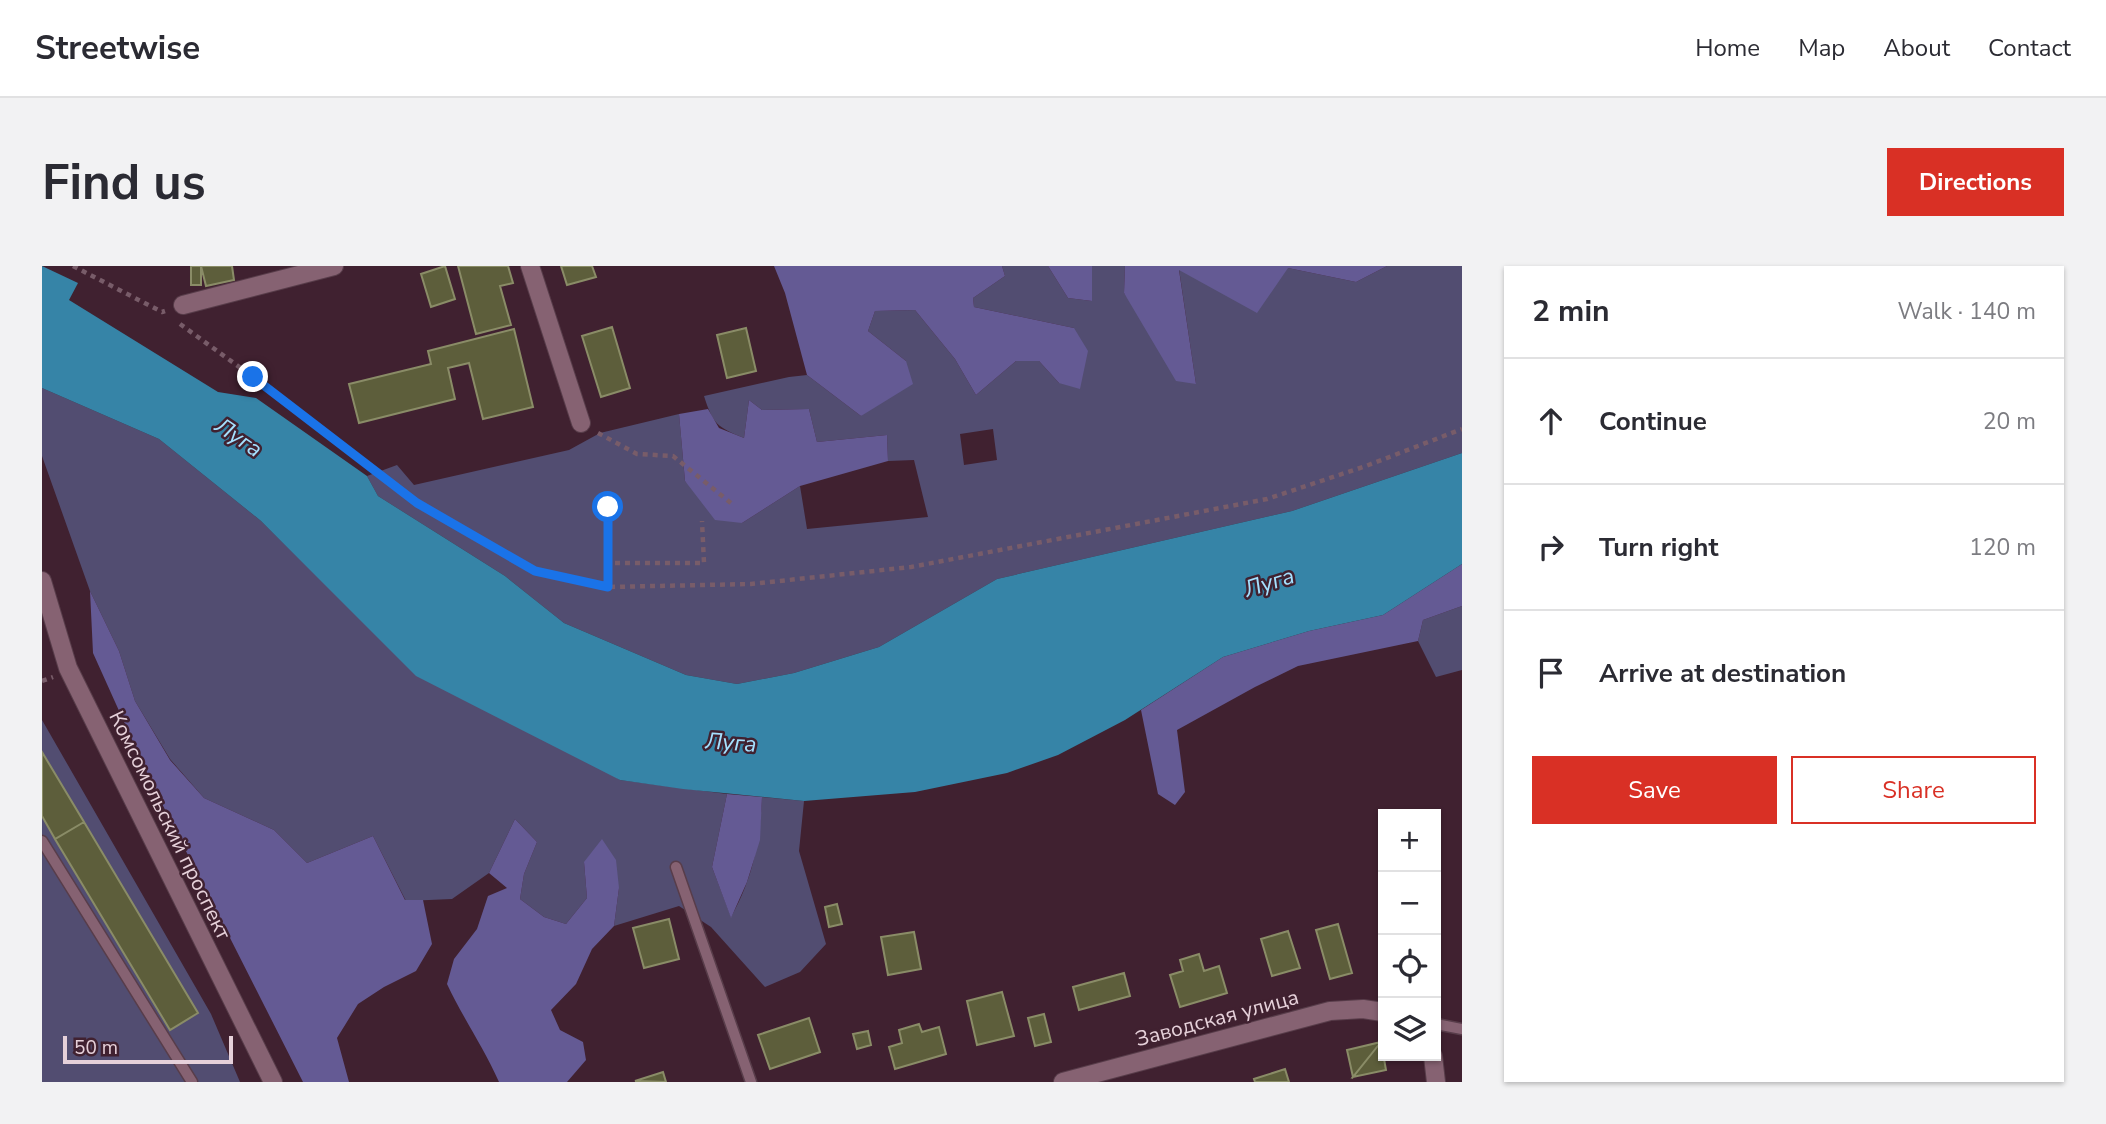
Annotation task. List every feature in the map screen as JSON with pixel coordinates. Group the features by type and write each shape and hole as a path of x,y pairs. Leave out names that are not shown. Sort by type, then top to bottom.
{"street":[{"path":"183,305 334,266"},
{"path":"530,266 581,423"},
{"name":"Комсомольский проспект","path":"42,581 68,668 273,1082"},
{"name":"Заводская улица","path":"1063,1082 1330,1011 1363,1009 1378,1011"},
{"path":"1434,1061 1436,1082"}],"lane":[{"path":"42,841 192,1082"},
{"path":"676,867 751,1082"},
{"path":"1441,1025 1462,1029"}],"path":[{"path":"73,266 162,312 253,377 417,503 535,571 608,587 751,584 911,567 1267,499 1366,466 1462,429"},
{"path":"162,312 183,305"},
{"path":"581,423 637,454 673,456 732,504"},
{"path":"608,507 608,587"},
{"path":"609,563 704,563 702,521"}],"shaded area":[{"path":"774,266 1002,266 1005,276 973,298 974,307 1074,328 1088,351 1080,389 1059,383 1039,361 1016,361 976,395 955,359 915,310 875,311 868,331 906,361 913,384 861,416 807,375 785,293"},
{"path":"1002,266 1048,266 1068,298 1092,301 1092,266 1125,266 1124,293 1196,384 1179,269 1288,268 1356,282 1387,266 1462,266 1462,453 1292,511 997,579 879,647 794,673 737,684 686,675 564,623 505,576 378,496 367,476 397,465 414,485 569,450 600,433 679,414 685,481 742,523 800,486 807,529 928,517 914,460 888,461 887,435 817,442 809,409 762,410 749,400 744,438 728,431 713,419 704,396 807,375 861,416 906,361 868,331 875,311 915,310 955,359 976,395 1016,361 1039,361 1059,383 1074,328 974,307 973,298 1005,276","holes":["993,429 997,460 964,465 960,434"]},
{"path":"1048,266 1092,266 1092,301 1068,298"},
{"path":"1125,266 1387,266 1356,282 1288,268 1257,313 1179,270 1196,384 1176,381 1124,293"},
{"path":"42,388 159,439 261,521 328,587 620,780 727,794 712,867 731,917 745,888 754,859 762,797 804,801 799,851 826,944 800,972 765,987 711,927 679,906 614,926 619,888 584,862 587,898 566,924 544,917 520,899 524,874 537,842 515,819 489,873 452,899 406,901 373,836 307,863 274,830 204,798 170,759 135,701 119,651 90,591 42,456"},
{"path":"749,400 762,410 809,409 817,442 887,435 888,461 800,486 742,523 715,520 685,481 679,414 708,409 719,428 744,438"},
{"path":"1462,564 1462,606 1423,620 1418,641 1298,666 1177,730 1185,792 1175,805 1158,794 1141,710 1223,657 1309,631 1383,615"},
{"path":"90,591 119,651 135,701 170,760 204,798 274,830 307,863 373,836 405,900 423,900 432,944 416,971 358,1004 337,1038 349,1082 303,1082 152,784 93,653"},
{"path":"1462,606 1462,670 1436,677 1418,641 1423,620"},
{"path":"42,720 211,1014 240,1082 42,1082"},
{"path":"727,794 762,797 760,840 747,882 731,918 712,867"},
{"path":"515,819 537,842 524,874 520,899 544,917 566,924 587,898 584,862 602,839 616,860 619,888 614,926 592,949 576,984 551,1010 560,1030 583,1042 586,1060 567,1082 499,1082 447,984 454,959 477,929 488,896 507,888 489,873"}],"water":[{"name":"Луга","path":"42,266 78,283 69,300 218,392 256,398 367,476 378,496 505,576 564,623 686,675 737,684 794,673 879,647 997,579 1292,511 1462,453 1462,564 1383,615 1309,631 1223,657 1125,720 1058,755 1007,773 915,792 804,801 620,780 416,676 261,521 159,439 42,388"}],"building":[{"path":"191,266 201,266 201,285 191,285"},
{"path":"201,266 232,266 234,280 206,286"},
{"path":"445,266 455,299 431,307 421,274"},
{"path":"458,266 508,266 513,283 500,286 511,325 476,334"},
{"path":"561,266 592,266 596,277 567,285"},
{"path":"612,327 630,388 601,397 582,336"},
{"path":"746,328 756,371 727,378 717,335"},
{"path":"514,329 533,407 483,419 469,363 448,368 455,399 359,423 349,384 431,364 428,351"},
{"path":"42,752 84,822 55,839 42,816"},
{"path":"84,822 198,1013 170,1030 55,839"},
{"path":"837,904 842,924 829,927 825,907"},
{"path":"669,919 679,959 644,968 633,928"},
{"path":"1338,924 1352,973 1330,979 1316,930"},
{"path":"1288,931 1300,968 1272,976 1261,939"},
{"path":"914,932 921,969 888,975 881,937"},
{"path":"1199,954 1204,971 1219,966 1227,993 1180,1007 1170,975 1183,971 1180,960"},
{"path":"1124,973 1130,996 1079,1010 1073,987"},
{"path":"1002,992 1014,1036 977,1045 967,1001"},
{"path":"1044,1014 1051,1042 1035,1046 1028,1018"},
{"path":"809,1018 820,1052 770,1069 758,1035"},
{"path":"919,1024 922,1032 939,1027 946,1054 895,1069 889,1047 902,1043 899,1030"},
{"path":"868,1031 871,1045 857,1049 853,1034"},
{"path":"1378,1043 1353,1077 1347,1050"},
{"path":"1378,1046 1378,1061 1384,1061 1386,1070 1353,1077"},
{"path":"1285,1069 1289,1082 1255,1082 1254,1079"},
{"path":"663,1072 666,1082 635,1081"}],"route":[{"path":"253,377 417,503 535,571 608,587 608,507"}]}
